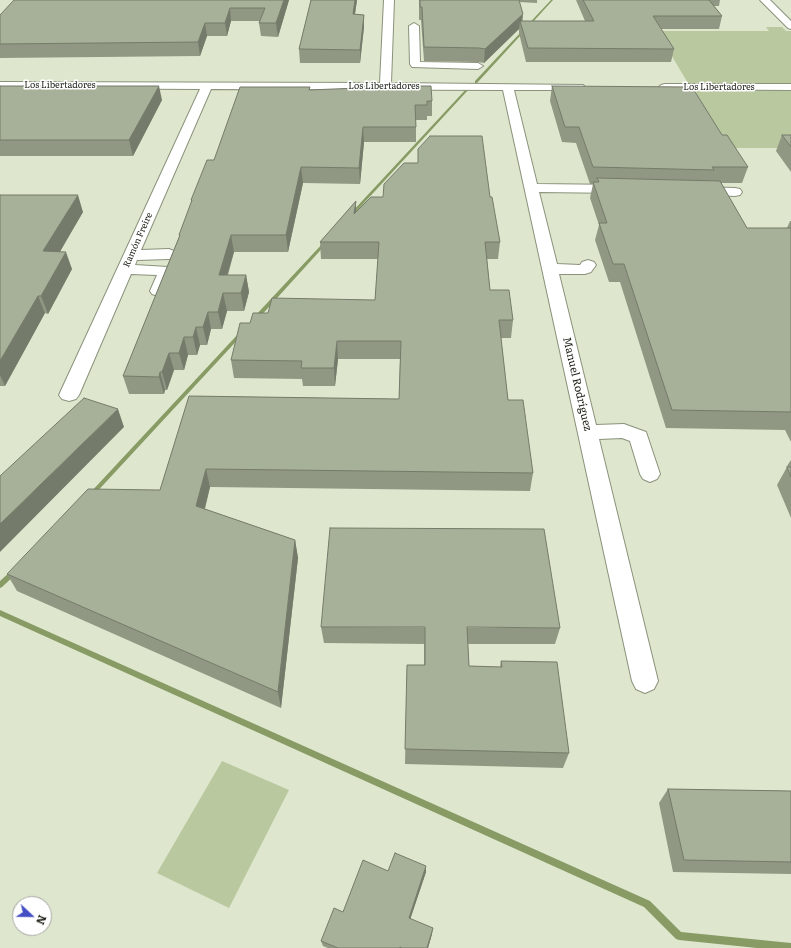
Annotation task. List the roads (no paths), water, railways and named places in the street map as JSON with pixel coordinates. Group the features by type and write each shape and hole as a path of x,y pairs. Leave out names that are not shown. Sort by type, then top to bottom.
{"street":[{"path":"385,86 387,48 394,32 389,0"},
{"path":"767,2 784,4"},
{"path":"767,2 789,22"},
{"path":"394,32 414,29 416,65 478,66"},
{"path":"387,48 414,48"},
{"name":"Los Libertadores","path":"0,85 207,86 332,91 385,86 591,87"},
{"name":"Ramón Freire","path":"69,395 207,86"},
{"name":"Manuel Rodríguez","path":"508,86 645,681"},
{"name":"Los Libertadores","path":"654,87 791,87"},
{"path":"532,188 634,190"},
{"path":"681,191 736,192"},
{"path":"128,262 168,254"},
{"path":"128,262 162,270 165,274 158,291"},
{"path":"550,269 580,270 585,269 588,265"},
{"path":"588,432 624,432 631,433 639,437 650,474"}],"waterway":[{"path":"476,82 552,0"},
{"path":"351,215 469,88"},
{"path":"256,318 325,243"},
{"path":"91,495 241,334"},
{"path":"0,585 13,573"},
{"path":"0,613 647,904 679,936 791,947"}]}
